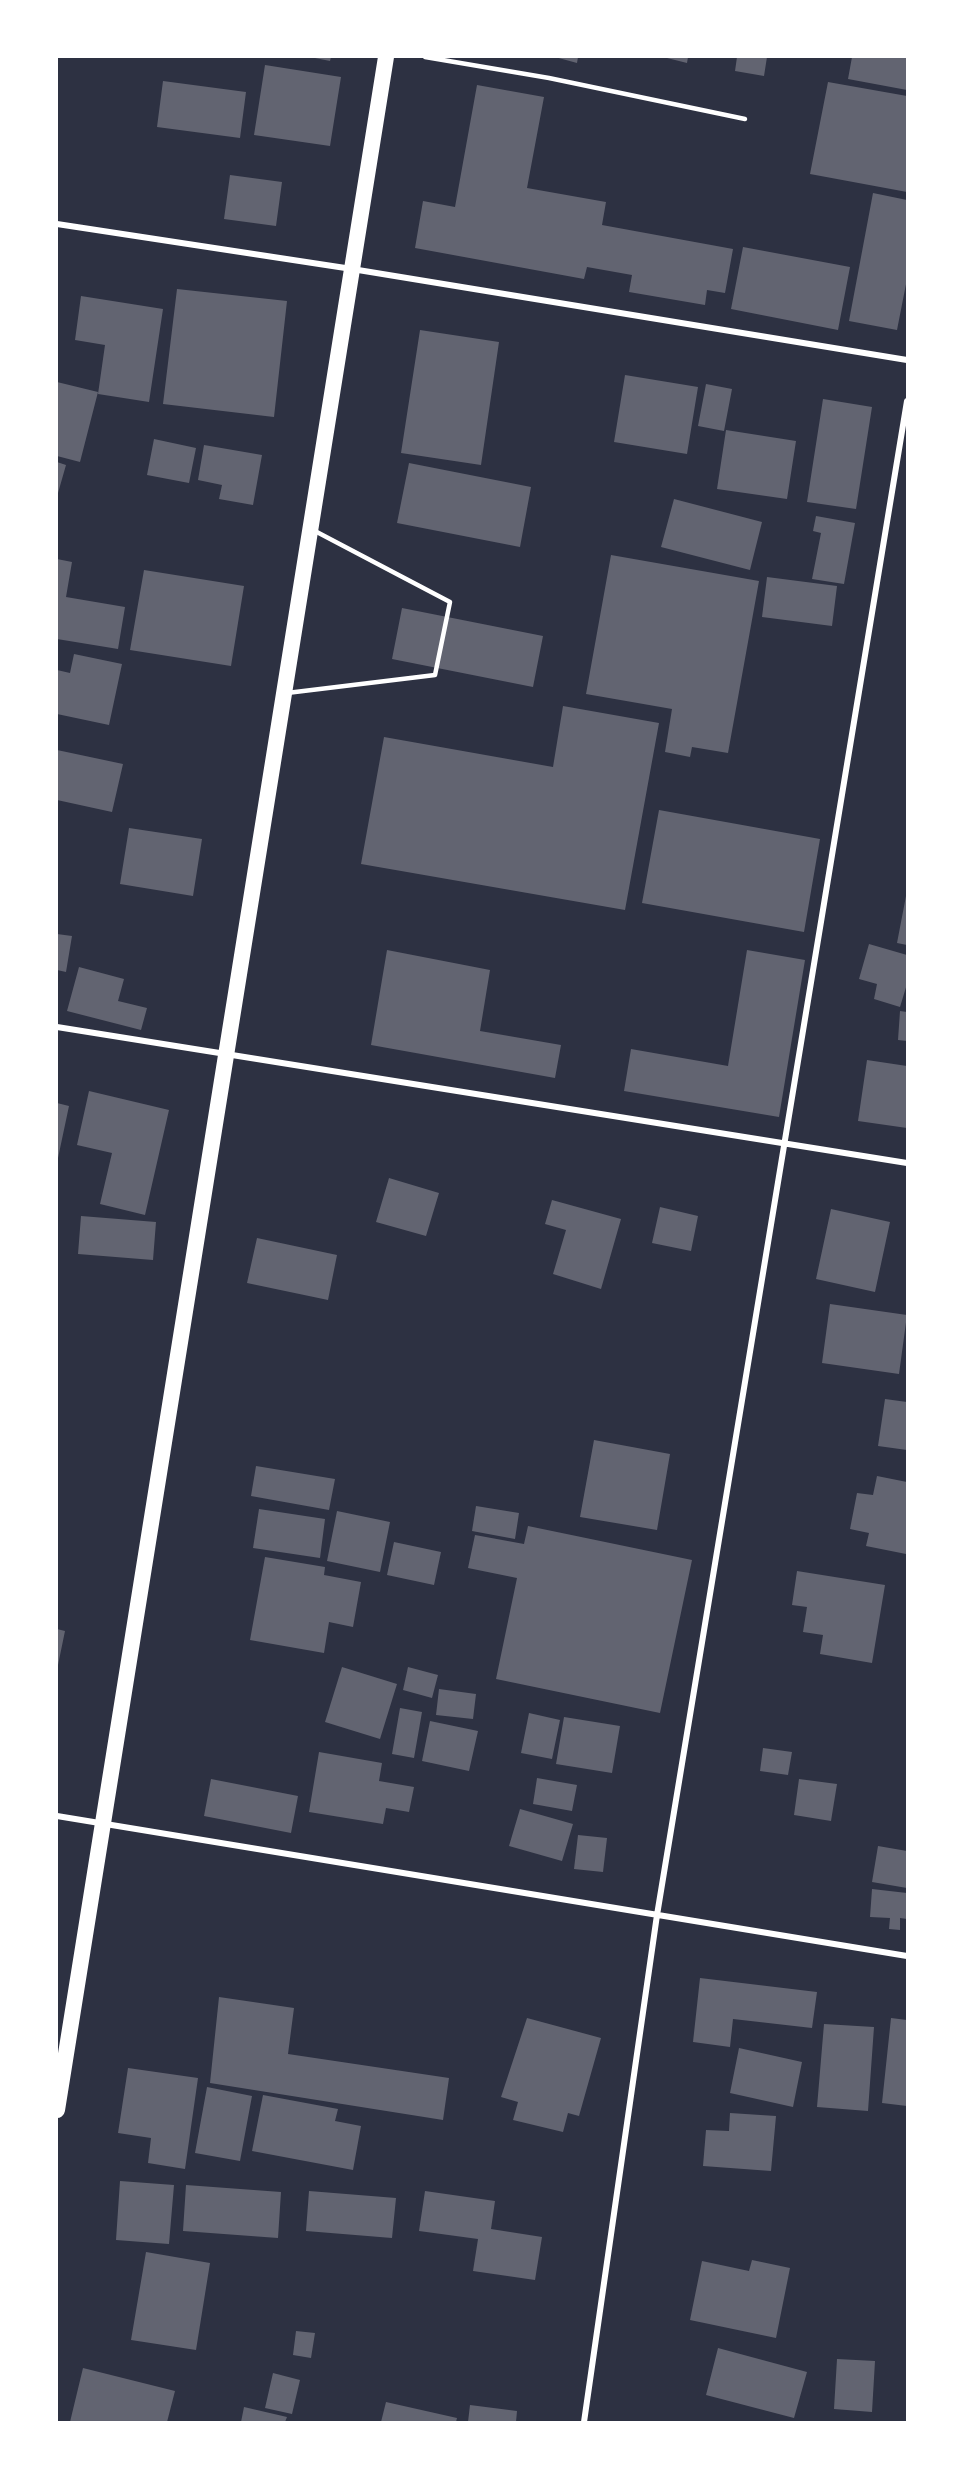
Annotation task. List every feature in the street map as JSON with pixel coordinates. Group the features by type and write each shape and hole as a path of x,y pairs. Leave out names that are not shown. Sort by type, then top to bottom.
{"highway":[{"path":"57,2110 387,57"}],"street":[{"path":"57,224 352,269 907,360"},
{"path":"584,2422 657,1915 907,401"},
{"path":"57,1027 907,1163"},
{"path":"57,1816 907,1956"}],"lane":[{"path":"425,57 549,78 745,119"},
{"path":"285,693 435,675 450,602 310,529"}],"building":[{"path":"310,57 331,57 330,61"},
{"path":"555,57 578,57 577,63"},
{"path":"663,57 688,57 687,63"},
{"path":"737,57 767,57 764,76 735,71"},
{"path":"852,57 907,57 907,90 848,79"},
{"path":"265,65 341,77 330,146 254,135"},
{"path":"163,81 246,92 240,138 157,127"},
{"path":"828,82 907,96 907,192 810,174"},
{"path":"477,85 544,97 527,188 606,202 602,225 733,249 725,293 707,290 705,305 629,292 632,275 587,267 584,279 415,248 423,201 455,207"},
{"path":"230,175 282,182 276,226 224,219"},
{"path":"873,193 907,200 907,279 897,330 849,321"},
{"path":"743,247 850,267 838,330 731,309"},
{"path":"177,289 287,301 274,417 163,404"},
{"path":"81,296 163,309 149,402 98,394 105,345 75,340"},
{"path":"420,330 499,342 481,465 401,453"},
{"path":"625,375 698,387 687,454 614,442"},
{"path":"57,382 98,392 80,462 57,456"},
{"path":"706,384 732,389 724,431 698,426"},
{"path":"823,399 872,407 856,509 807,502"},
{"path":"726,430 796,441 787,499 717,489"},
{"path":"154,439 196,448 189,483 147,475"},
{"path":"204,445 262,455 253,505 219,499 222,485 198,480"},
{"path":"57,462 66,465 58,493 57,493"},
{"path":"409,463 531,487 520,547 397,523"},
{"path":"674,499 762,522 750,570 661,547"},
{"path":"816,516 855,523 844,584 812,579 821,533 813,531"},
{"path":"611,555 759,581 728,753 692,747 690,757 665,752 672,709 586,694"},
{"path":"57,559 72,562 66,597 125,607 118,649 57,639"},
{"path":"144,570 244,586 231,666 130,650"},
{"path":"767,577 837,586 832,626 762,617"},
{"path":"402,608 543,636 533,687 392,659"},
{"path":"74,654 122,664 109,725 57,714 57,670 70,673"},
{"path":"563,706 659,723 625,910 361,864 384,737 553,767"},
{"path":"57,750 123,764 112,812 57,800"},
{"path":"659,810 820,839 804,932 642,903"},
{"path":"129,828 202,839 193,896 120,884"},
{"path":"907,896 907,945 897,943"},
{"path":"57,934 72,936 66,972 57,970"},
{"path":"869,944 907,955 907,984 900,1007 874,999 877,984 859,979"},
{"path":"387,950 490,970 480,1031 561,1045 555,1078 371,1045"},
{"path":"747,950 805,960 779,1117 624,1091 631,1049 728,1066"},
{"path":"79,967 124,979 118,1001 147,1008 141,1030 67,1011"},
{"path":"900,1011 907,1012 907,1041 898,1040"},
{"path":"867,1060 907,1066 907,1128 858,1121"},
{"path":"89,1091 169,1110 145,1215 100,1204 112,1153 77,1145"},
{"path":"57,1103 69,1106 58,1158 57,1158"},
{"path":"389,1178 439,1193 426,1236 376,1222"},
{"path":"552,1200 621,1219 601,1289 553,1274 566,1230 545,1224"},
{"path":"660,1207 698,1216 691,1251 652,1243"},
{"path":"831,1209 890,1222 875,1292 816,1279"},
{"path":"81,1216 156,1222 153,1260 78,1254"},
{"path":"257,1238 337,1255 328,1300 247,1283"},
{"path":"830,1304 907,1315 899,1374 822,1363"},
{"path":"885,1399 907,1402 907,1450 878,1446"},
{"path":"594,1440 670,1454 657,1530 580,1517"},
{"path":"256,1466 335,1479 329,1510 251,1496"},
{"path":"877,1476 907,1482 906,1554 866,1546 869,1533 850,1529 857,1493 873,1495"},
{"path":"476,1506 519,1513 515,1539 472,1531"},
{"path":"259,1509 325,1519 320,1558 253,1548"},
{"path":"337,1511 390,1522 380,1572 327,1561"},
{"path":"528,1526 692,1560 660,1713 496,1679 517,1578 468,1568 475,1535 524,1544"},
{"path":"394,1542 441,1552 434,1585 387,1575"},
{"path":"265,1557 325,1567 324,1575 361,1582 353,1627 329,1622 324,1653 250,1640"},
{"path":"797,1571 885,1585 872,1663 820,1654 823,1635 803,1632 807,1607 792,1605"},
{"path":"57,1629 65,1631 58,1665 57,1665"},
{"path":"342,1667 397,1684 380,1739 325,1722"},
{"path":"408,1667 438,1675 432,1698 403,1690"},
{"path":"439,1689 476,1694 473,1719 436,1715"},
{"path":"400,1708 422,1712 414,1758 392,1754"},
{"path":"529,1713 560,1720 552,1759 521,1753"},
{"path":"564,1717 620,1726 612,1773 556,1764"},
{"path":"430,1721 478,1731 469,1771 422,1761"},
{"path":"763,1748 792,1752 788,1775 760,1771"},
{"path":"319,1752 382,1763 379,1781 414,1787 409,1812 386,1808 383,1824 309,1812"},
{"path":"537,1778 577,1785 572,1811 533,1804"},
{"path":"211,1779 298,1796 291,1833 204,1816"},
{"path":"799,1779 837,1784 831,1821 794,1815"},
{"path":"520,1809 573,1824 562,1861 509,1846"},
{"path":"578,1835 607,1838 603,1872 574,1869"},
{"path":"878,1846 907,1851 907,1888 872,1882"},
{"path":"872,1889 907,1893 907,1919 900,1918 900,1930 889,1929 890,1918 870,1917"},
{"path":"700,1978 817,1992 812,2028 733,2019 730,2047 693,2042"},
{"path":"219,1997 294,2008 288,2054 449,2078 443,2120 210,2083"},
{"path":"527,2018 601,2038 579,2116 568,2113 563,2132 513,2120 518,2102 501,2097"},
{"path":"891,2018 907,2020 907,2106 882,2103"},
{"path":"824,2024 874,2027 868,2111 817,2107"},
{"path":"739,2048 802,2062 793,2107 730,2093"},
{"path":"128,2068 198,2078 185,2169 148,2163 151,2138 118,2133"},
{"path":"207,2087 252,2096 240,2161 195,2153"},
{"path":"263,2095 338,2109 335,2121 361,2126 353,2170 252,2151"},
{"path":"730,2113 776,2116 771,2171 703,2166 706,2130 729,2131"},
{"path":"120,2181 174,2185 169,2244 116,2240"},
{"path":"186,2185 281,2192 278,2238 183,2231"},
{"path":"309,2191 396,2198 392,2238 306,2231"},
{"path":"425,2191 495,2201 491,2229 542,2237 535,2280 473,2271 478,2239 419,2231"},
{"path":"146,2252 210,2263 196,2350 131,2340"},
{"path":"752,2260 790,2268 776,2338 690,2320 702,2261 749,2271"},
{"path":"296,2331 315,2333 311,2358 293,2355"},
{"path":"718,2348 807,2372 794,2418 706,2395"},
{"path":"837,2359 875,2361 872,2412 834,2409"},
{"path":"83,2368 175,2391 167,2422 70,2422"},
{"path":"273,2373 300,2380 292,2414 265,2408"},
{"path":"386,2402 457,2418 456,2422 381,2422"},
{"path":"470,2405 517,2411 516,2422 468,2422"},
{"path":"244,2407 287,2417 285,2422 241,2422"}]}
